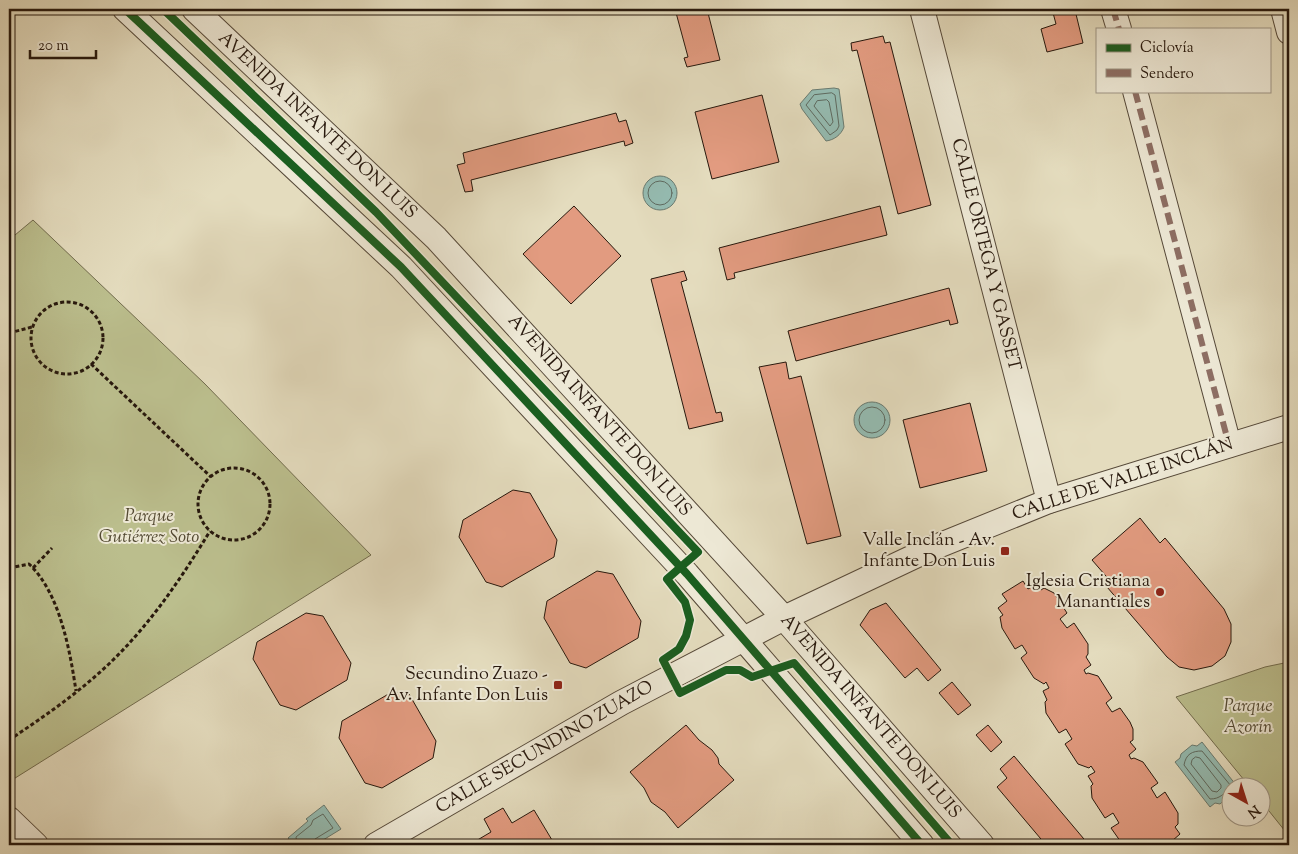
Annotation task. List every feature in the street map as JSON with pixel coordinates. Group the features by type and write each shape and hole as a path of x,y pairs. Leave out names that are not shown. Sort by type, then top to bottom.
{"street":[{"path":"125,9 401,267 680,567 922,845"},
{"name":"AVENIDA INFANTE DON LUIS","path":"194,9 436,238 784,618 982,845"},
{"name":"CALLE ORTEGA Y GASSET","path":"922,9 1049,501"},
{"path":"1113,9 1118,28"},
{"path":"1283,9 1289,32"},
{"path":"1135,92 1228,445"},
{"name":"CALLE DE VALLE INCLÁN","path":"742,639 928,550 1049,501 1289,427"},
{"name":"CALLE SECUNDINO ZUAZO","path":"376,845 621,703 742,639"},
{"path":"9,819 36,845"}],"path":[{"path":"63,302 75,303 86,307 94,314 100,323 102,345 98,356 92,364 81,371 69,374 56,373 45,368 36,358 30,335 32,327 41,313 51,305 63,302"},
{"path":"9,333 32,327"},
{"path":"92,364 211,476"},
{"path":"231,468 243,469 254,473 262,480 268,490 270,511 266,521 259,530 249,537 237,540 224,539 210,531 199,513 198,501 202,489 211,476 219,471 231,468"},
{"path":"9,740 76,692 120,653 150,618 184,573 210,531"},
{"path":"33,568 52,548"},
{"path":"9,568 29,564 47,588 62,623 70,653 76,692"}],"green space":[{"name":"Parque Gutiérrez Soto","path":"33,220 205,384 371,555 12,780 9,776 9,240"},
{"name":"Parque Azorín","path":"1289,662 1289,836 1270,812 1270,776 1241,776 1176,697 1265,667"}],"water":[{"path":"839,89 844,127 837,137 826,141 800,104 812,90"},
{"path":"660,176 667,177 672,181 676,186 676,200 672,205 667,209 660,210 653,209 648,205 644,200 643,193 644,186 648,181 653,177"},
{"path":"872,402 885,407 890,420 885,433 872,438 859,433 854,420 859,407"},
{"path":"1202,742 1229,776 1220,776 1220,804 1215,803 1210,807 1175,762 1192,745 1197,746"},
{"path":"324,805 341,829 315,845 294,845 288,838 308,821 306,819"}],"building":[{"path":"675,9 707,9 720,60 687,67 684,58 688,57"},
{"path":"1052,9 1079,9 1075,10 1083,43 1047,52 1041,29 1056,24"},
{"path":"883,36 885,43 890,42 931,205 898,214 857,50 852,51 851,43"},
{"path":"762,95 779,162 712,179 695,112"},
{"path":"616,113 619,122 626,120 633,143 625,146 624,141 471,180 473,191 465,192 457,165 465,163 463,153"},
{"path":"574,206 621,256 571,304 523,254"},
{"path":"880,206 887,235 734,273 735,278 727,280 719,248"},
{"path":"684,271 687,280 681,282 716,413 721,412 723,421 689,429 651,279"},
{"path":"949,288 958,323 950,325 949,320 796,361 788,331"},
{"path":"786,362 789,379 801,376 841,536 807,544 759,367"},
{"path":"970,403 987,471 920,488 903,420"},
{"path":"513,490 530,493 557,540 554,557 502,587 486,582 459,537 463,520"},
{"name":"Iglesia Cristiana Manantiales","path":"1140,518 1160,543 1165,538 1224,609 1231,624 1231,642 1225,656 1212,666 1194,670 1179,667 1167,657 1107,587 1112,583 1092,560"},
{"path":"597,571 613,574 641,621 638,638 586,668 570,663 544,618 547,601"},
{"path":"1023,581 1028,589 1037,584 1041,590 1044,588 1054,593 1067,613 1060,619 1067,628 1074,623 1088,644 1088,654 1086,657 1091,665 1084,670 1086,674 1098,676 1112,698 1106,703 1112,712 1120,708 1130,722 1133,729 1133,740 1130,742 1136,749 1129,755 1131,759 1134,758 1143,762 1158,783 1151,788 1157,798 1165,792 1178,813 1178,824 1175,827 1180,834 1172,841 1174,845 1123,845 1111,828 1119,823 1113,813 1105,818 1092,798 1091,786 1093,784 1088,776 1095,772 1091,766 1089,768 1078,764 1065,744 1072,739 1066,729 1059,733 1046,713 1045,702 1047,700 1043,691 1049,688 1046,682 1044,684 1034,678 1021,658 1027,653 1022,645 1015,649 1002,628 1000,617 1003,615 998,608 1007,601 1002,594"},
{"path":"886,603 941,670 928,681 917,668 905,678 860,625 870,610"},
{"path":"306,613 323,616 351,663 347,680 296,710 280,705 253,659 257,642"},
{"path":"952,682 971,705 958,715 939,693"},
{"path":"392,692 409,694 436,741 433,758 382,788 365,783 339,738 342,721"},
{"path":"686,725 699,740 712,750 718,758 719,764 734,780 678,828 665,812 651,802 644,788 630,772"},
{"path":"988,725 1002,742 991,752 976,735"},
{"path":"1014,756 1089,845 1046,845 997,787 1007,778 1000,769"},
{"path":"503,808 512,823 534,810 555,845 469,845 491,832 484,819"}],"marked path":[{"path":"1113,9 1119,28"},
{"path":"1135,92 1229,445"}],"cycle path":[{"path":"125,9 401,267 687,574 922,845"},
{"path":"163,9 376,212 698,552 667,579 685,602 690,620 686,636 679,649 663,660 680,693 726,670 740,670 752,677 794,663 952,845"}],"place":[{"name":"Valle Inclán - Av. Infante Don Luis","path":"1005,551"},
{"name":"Iglesia Cristiana Manantiales","path":"1160,592"},
{"name":"Secundino Zuazo - Av. Infante Don Luis","path":"558,685"}]}
